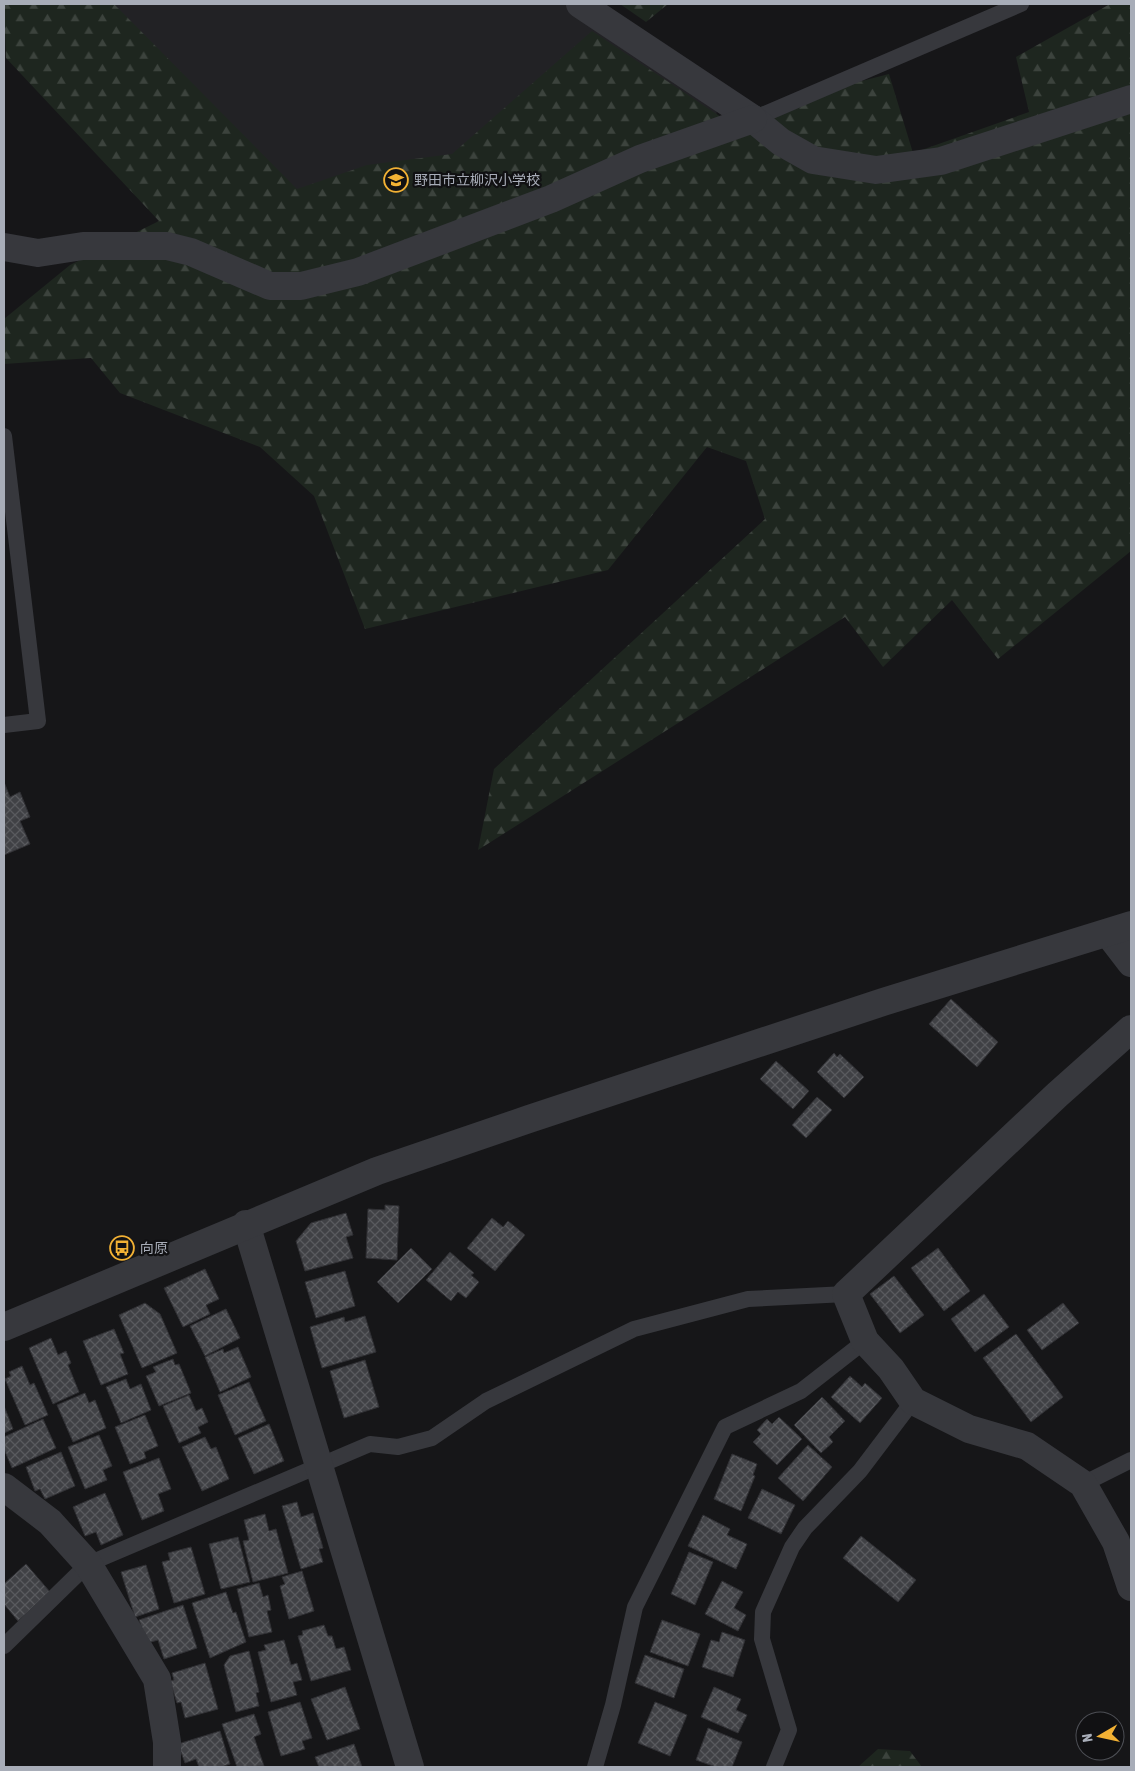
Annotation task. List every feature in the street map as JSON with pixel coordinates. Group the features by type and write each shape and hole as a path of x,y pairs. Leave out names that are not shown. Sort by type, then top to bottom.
{"street":[{"path":"580,4 753,119 781,142 813,160 876,170 941,162 1131,99"},
{"path":"4,247 38,253 83,246 167,246 191,252 270,286 301,286 358,272 551,199 640,159 753,119"},
{"path":"4,1326 377,1171 883,1002 1120,929 1131,963"},
{"path":"1131,1029 1057,1095 846,1294 865,1341 890,1369 913,1401 969,1428 1027,1446 1083,1484 1116,1542 1131,1587"},
{"path":"246,1224 410,1767"},
{"path":"4,1487 50,1522 88,1564 157,1680 167,1742 167,1767"}],"lane":[{"path":"753,119 1021,4"},
{"path":"4,436 38,721 4,726"},
{"path":"4,1646 88,1564 370,1444 398,1447 432,1438 486,1402 634,1329 748,1299 846,1294"},
{"path":"595,1767 613,1705 635,1607 725,1427 801,1391 865,1341"},
{"path":"774,1767 789,1730 762,1639 763,1612 792,1547 805,1528 860,1471 913,1401"},
{"path":"1083,1484 1131,1460"}],"shaded area":[{"name":"野田市立柳沢小学校","path":"22,4 573,4 717,108 715,131 357,269"}],"green space":[{"path":"4,4 114,4 297,189 367,165 452,154 592,31 721,117 889,74 913,153 1029,112 1016,57 1110,4 1131,4 1131,551 998,659 952,600 883,667 845,617 478,850 494,769 765,519 746,461 707,447 608,570 365,629 314,496 260,447 120,393 91,358 4,364 4,319 70,265 159,221 6,58"},
{"path":"620,4 668,4 646,22"},
{"path":"878,1749 910,1751 922,1767 858,1767"}],"building":[{"path":"4,782 10,797 20,792 30,817 20,821 30,844 4,855"},
{"path":"951,999 998,1042 977,1067 929,1024"},
{"path":"834,1053 837,1057 840,1054 864,1077 844,1098 817,1072"},
{"path":"776,1061 809,1091 793,1109 760,1079"},
{"path":"817,1097 832,1110 806,1138 792,1125"},
{"path":"385,1205 399,1206 397,1260 366,1258 368,1209 385,1210"},
{"path":"346,1213 353,1235 346,1237 353,1258 305,1271 296,1241 311,1223"},
{"path":"492,1218 503,1227 508,1221 525,1235 495,1271 467,1248"},
{"path":"411,1248 432,1269 398,1303 377,1282"},
{"path":"938,1248 970,1291 944,1311 911,1268"},
{"path":"450,1252 474,1273 471,1275 479,1282 466,1298 458,1292 451,1301 426,1280"},
{"path":"205,1269 219,1299 206,1305 210,1314 183,1327 164,1288"},
{"path":"345,1271 355,1306 316,1318 305,1282"},
{"path":"894,1276 924,1315 900,1333 870,1294"},
{"path":"984,1294 1009,1327 975,1352 951,1319"},
{"path":"145,1303 160,1314 177,1353 142,1368 119,1315"},
{"path":"1063,1303 1079,1323 1042,1350 1027,1330"},
{"path":"226,1309 240,1338 205,1356 190,1326"},
{"path":"365,1316 376,1352 322,1368 310,1327 344,1317 345,1322"},
{"path":"114,1329 124,1353 120,1354 128,1374 101,1385 83,1341"},
{"path":"1016,1334 1063,1397 1031,1422 983,1358"},
{"path":"51,1338 58,1355 66,1351 71,1363 68,1365 79,1392 53,1404 29,1348"},
{"path":"238,1347 251,1377 220,1392 205,1357 223,1349 224,1353"},
{"path":"173,1359 175,1365 179,1364 191,1393 159,1406 146,1376 156,1372 153,1367"},
{"path":"365,1360 379,1407 344,1418 330,1371"},
{"path":"22,1366 30,1385 34,1383 48,1415 25,1425 5,1379 11,1376 9,1372"},
{"path":"850,1376 862,1387 865,1383 882,1398 860,1423 831,1397"},
{"path":"126,1379 130,1389 141,1384 151,1410 121,1423 106,1387"},
{"path":"249,1382 266,1421 235,1435 218,1395"},
{"path":"85,1393 89,1403 95,1400 106,1428 73,1442 57,1405"},
{"path":"189,1395 196,1411 202,1408 208,1422 198,1427 201,1433 179,1443 163,1406"},
{"path":"822,1397 845,1421 829,1437 833,1442 821,1453 794,1425"},
{"path":"4,1406 13,1429 4,1433"},
{"path":"145,1415 158,1446 144,1452 146,1458 130,1464 115,1427"},
{"path":"779,1417 802,1439 777,1465 753,1442 761,1434 757,1430 767,1419 772,1424"},
{"path":"43,1419 56,1448 12,1468 4,1449 4,1437"},
{"path":"269,1424 284,1461 254,1474 238,1438"},
{"path":"99,1435 112,1466 103,1470 107,1480 85,1489 68,1447"},
{"path":"205,1437 211,1449 216,1447 229,1479 202,1491 182,1447"},
{"path":"808,1445 832,1467 803,1501 778,1478"},
{"path":"61,1452 75,1486 45,1499 40,1489 35,1491 26,1467"},
{"path":"732,1454 757,1464 753,1475 755,1476 741,1511 714,1499"},
{"path":"159,1458 171,1489 158,1494 164,1511 142,1520 123,1472"},
{"path":"762,1489 795,1505 781,1534 748,1518"},
{"path":"105,1493 123,1535 101,1545 96,1532 85,1536 73,1507"},
{"path":"297,1502 301,1517 313,1513 323,1548 319,1549 323,1562 301,1569 282,1506"},
{"path":"265,1514 269,1531 276,1529 288,1573 253,1582 243,1541 249,1540 244,1520"},
{"path":"703,1515 730,1529 727,1535 747,1544 736,1569 688,1546"},
{"path":"861,1536 916,1580 898,1602 843,1558"},
{"path":"238,1537 250,1582 221,1589 209,1544"},
{"path":"191,1547 205,1594 174,1603 162,1562 170,1560 168,1553"},
{"path":"689,1552 713,1562 695,1605 671,1594"},
{"path":"26,1564 50,1592 18,1621 4,1604 4,1584"},
{"path":"146,1565 159,1609 135,1617 121,1572"},
{"path":"302,1571 314,1611 289,1619 280,1586 285,1584 282,1577"},
{"path":"722,1581 743,1592 734,1608 746,1615 738,1631 705,1614"},
{"path":"259,1583 263,1597 268,1595 271,1610 267,1611 272,1632 249,1637 237,1589"},
{"path":"226,1592 233,1613 236,1612 246,1642 210,1658 192,1603"},
{"path":"183,1605 197,1648 164,1659 158,1640 147,1643 139,1620"},
{"path":"662,1620 700,1634 688,1666 650,1652"},
{"path":"324,1625 328,1636 332,1636 336,1649 344,1647 351,1670 311,1681 298,1636 303,1635 302,1631"},
{"path":"722,1632 745,1640 733,1677 702,1667 711,1640 719,1642"},
{"path":"284,1640 291,1665 297,1663 302,1680 293,1682 297,1695 271,1702 258,1652 266,1650 264,1645"},
{"path":"249,1651 259,1692 256,1693 259,1706 236,1712 224,1665 230,1656"},
{"path":"645,1655 684,1669 674,1698 635,1683"},
{"path":"205,1663 218,1709 185,1718 181,1702 177,1703 170,1681 174,1680 172,1673"},
{"path":"345,1687 360,1729 327,1740 311,1699"},
{"path":"714,1687 741,1699 736,1710 747,1715 738,1733 701,1717"},
{"path":"300,1702 312,1738 302,1741 305,1749 281,1756 268,1712"},
{"path":"655,1702 687,1715 670,1756 638,1743"},
{"path":"254,1714 261,1734 254,1737 264,1766 237,1767 222,1724"},
{"path":"708,1728 742,1742 732,1767 716,1767 696,1760"},
{"path":"220,1731 230,1764 221,1767 199,1767 196,1759 185,1763 178,1744"},
{"path":"354,1744 362,1767 319,1767 315,1757"}],"place":[{"name":"野田市立柳沢小学校","path":"396,180"},
{"name":"向原","path":"122,1248"}]}
